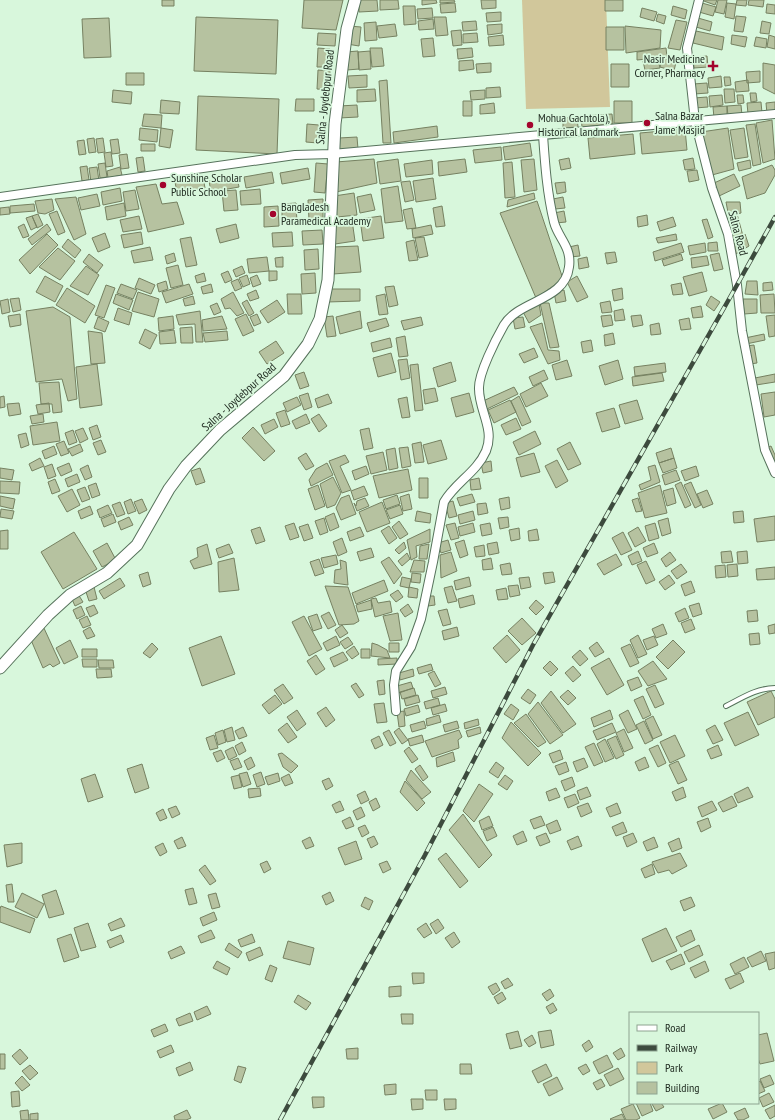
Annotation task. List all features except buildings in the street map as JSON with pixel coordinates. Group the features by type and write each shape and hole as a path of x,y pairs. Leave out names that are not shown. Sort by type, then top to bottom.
{"main road":[{"name":"Salna - Joydebpur Road","path":"0,668 48,615 70,595 107,573 137,545 169,489 186,466 220,430 284,376 308,344 320,319 328,280 332,154 346,29 355,0"}],"street":[{"name":"Salna Road","path":"699,0 687,48 695,121 712,188 728,234 738,285 743,338 765,450 775,473"},
{"path":"0,197 295,155 332,154 775,114"},
{"path":"396,711 394,685 396,671 411,647 421,619 444,502 479,463 486,451 488,442 488,428 478,389 481,375 505,324 513,314 540,301 566,279 569,267 567,248 555,224 548,194 543,135"}],"lane":[{"path":"726,706 749,694 769,688 775,688"}],"green space":[{"path":"522,0 606,0 610,107 526,109"}],"railway":[{"path":"280,1120 425,855 533,645 775,217"}],"place":[{"name":"Nasir Medicine Corner, Pharmacy","path":"713,66"},
{"name":"Salna Bazar Jame Masjid","path":"647,123"},
{"name":"Mohua Gachtola), Historical landmark","path":"530,125"},
{"name":"Sunshine Scholar Public School","path":"163,185"},
{"name":"Bangladesh Paramedical Academy","path":"273,214"}]}
